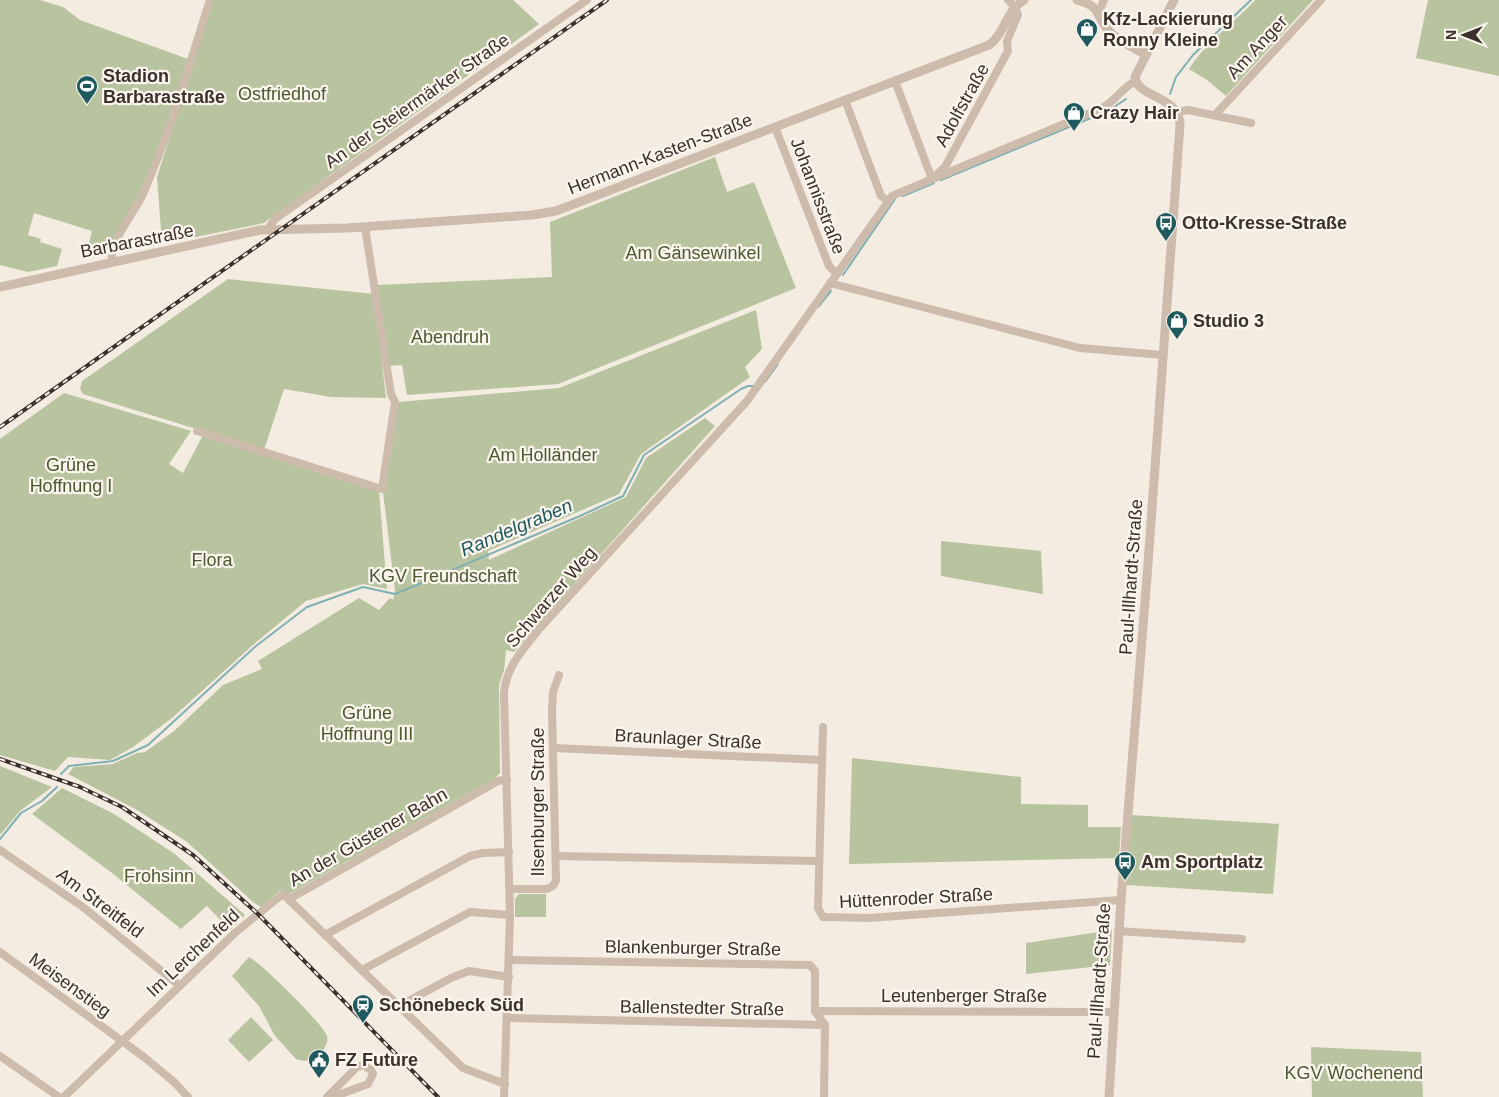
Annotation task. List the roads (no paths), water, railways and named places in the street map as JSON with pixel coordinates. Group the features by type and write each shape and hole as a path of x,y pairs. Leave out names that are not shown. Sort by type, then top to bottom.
{"street":[{"path":"112,261 114,247 140,199 162,151 210,0"},
{"name":"An der Steiermärker Straße","path":"268,230 275,219 587,0"},
{"path":"1008,0 1015,7"},
{"path":"1007,41 998,37 1015,7 1024,0"},
{"path":"1077,0 1092,5 1099,12 1109,31 1146,55"},
{"path":"1099,12 1104,0"},
{"path":"1136,81 1136,71 1174,0"},
{"name":"Am Anger","path":"1214,115 1321,0"},
{"name":"Adolfstraße","path":"932,178 945,167 1000,68 1008,51 1007,41 1018,15 1015,7"},
{"name":"Hermann-Kasten-Straße","path":"281,230 365,227 549,213 981,48 998,37"},
{"path":"895,81 932,178"},
{"path":"1136,81 1129,84 1112,102 1102,108 898,192 887,200 830,284 1080,348 1163,355"},
{"path":"1136,81 1178,112 1188,110 1251,123"},
{"path":"845,100 882,196 887,200"},
{"name":"Paul-Illhardt-Straße","path":"1109,1097 1120,900 1180,125 1178,112"},
{"name":"Johannisstraße","path":"775,127 829,266 836,274"},
{"path":"197,431 382,489 395,402 391,394 365,227"},
{"name":"Barbarastraße","path":"0,287 112,261 268,230 281,230"},
{"name":"Schwarzer Weg","path":"504,1097 510,960 505,682 513,663 541,627 752,394 830,284"},
{"name":"Ilsenburger Straße","path":"510,889 547,889 553,886 556,880 557,856 552,710 553,692 559,675"},
{"path":"557,856 819,861 823,726"},
{"name":"Braunlager Straße","path":"554,748 822,760"},
{"name":"An der Güstener Bahn","path":"505,1084 463,1068 289,899 481,790 498,781 507,779"},
{"name":"Am Streitfeld","path":"0,850 83,907 180,986"},
{"path":"326,935 470,856 483,853 509,852"},
{"name":"Hüttenroder Straße","path":"819,861 818,908 821,915 827,918 876,918 1120,900"},
{"name":"Im Lerchenfeld","path":"64,1097 250,920 283,894 289,899"},
{"path":"362,970 466,914 474,912 510,915"},
{"path":"1118,931 1242,939"},
{"name":"Meisenstieg","path":"0,952 92,1018 167,1076 188,1097"},
{"name":"Blankenburger Straße","path":"510,960 810,965 816,972 816,1011 824,1026"},
{"path":"398,1006 451,978 469,971 509,977"},
{"name":"Leutenberger Straße","path":"816,1011 1113,1012"},
{"name":"Ballenstedter Straße","path":"508,1018 824,1026"},
{"path":"824,1026 824,1097"},
{"path":"0,1056 59,1097"},
{"path":"327,1097 357,1067 363,1065 371,1070 372,1078 368,1084 333,1097"}],"waterway":[{"name":"Randelgraben","path":"1170,94 1176,77 1193,55 1251,0"},
{"name":"Randelgraben","path":"941,180 1108,111 1126,99"},
{"name":"Randelgraben","path":"903,196 934,183"},
{"name":"Randelgraben","path":"843,275 895,199"},
{"name":"Randelgraben","path":"818,307 831,291"},
{"name":"Randelgraben","path":"765,382 778,364"},
{"name":"Randelgraben","path":"61,774 69,766 113,761 148,745 256,646 307,607 363,587 395,594 623,496 644,455 741,389 755,386"},
{"name":"Randelgraben","path":"0,839 21,813 42,801 57,787"}],"railway":[{"path":"0,427 607,0"},
{"path":"0,759 80,787 122,807 193,855 258,914 438,1097"}],"place":[{"name":"Kfz-Lackierung Ronny Kleine","path":"1087,48"},
{"name":"Stadion Barbarastraße","path":"87,105"},
{"name":"Crazy Hair","path":"1074,132"},
{"name":"Otto-Kresse-Straße","path":"1166,242"},
{"name":"Studio 3","path":"1177,340"},
{"name":"Am Sportplatz","path":"1125,881"},
{"name":"Schönebeck Süd","path":"363,1024"},
{"name":"FZ Future","path":"319,1079"}],"park label":[{"name":"Ostfriedhof","path":"282,94"},
{"name":"Am Gänsewinkel","path":"693,253"},
{"name":"Abendruh","path":"450,337"},
{"name":"Am Holländer","path":"543,455"},
{"name":"Grüne Hoffnung I","path":"71,475"},
{"name":"Flora","path":"212,560"},
{"name":"KGV Freundschaft","path":"443,576"},
{"name":"Grüne Hoffnung III","path":"367,723"},
{"name":"Frohsinn","path":"159,876"},
{"name":"KGV Wochenend","path":"1354,1073"}]}
